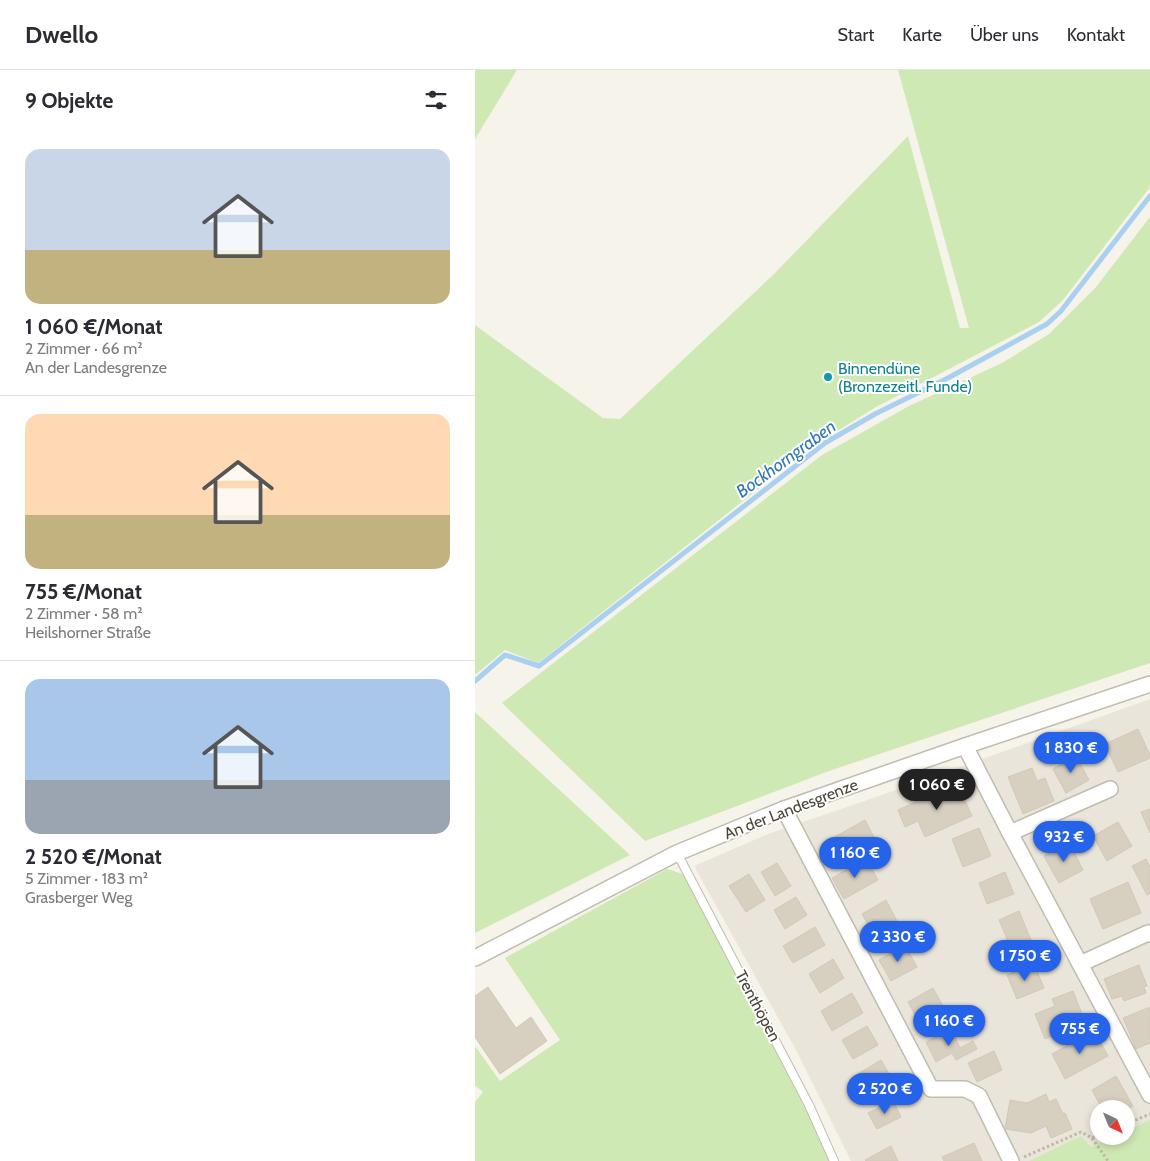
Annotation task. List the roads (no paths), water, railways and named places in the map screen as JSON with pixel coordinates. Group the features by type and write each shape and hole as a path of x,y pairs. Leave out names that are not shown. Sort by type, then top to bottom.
{"street":[{"name":"An der Landesgrenze","path":"475,958 677,853 784,809 1150,684"},
{"path":"965,746 1150,1095"},
{"path":"1010,833 1110,788"},
{"path":"784,809 931,1089 965,1089 979,1096 1017,1159"},
{"path":"1080,964 1148,933 1150,934"}],"lane":[{"name":"Trenthöpen","path":"677,853 809,1105 835,1161"}],"waterway":[{"name":"Bockhorngraben","path":"475,681 505,655 539,666 825,443 875,414 948,378 1047,324 1061,311 1150,196"}],"place":[{"name":"Binnendüne (Bronzezeitl. Funde)","path":"828,377"}]}
